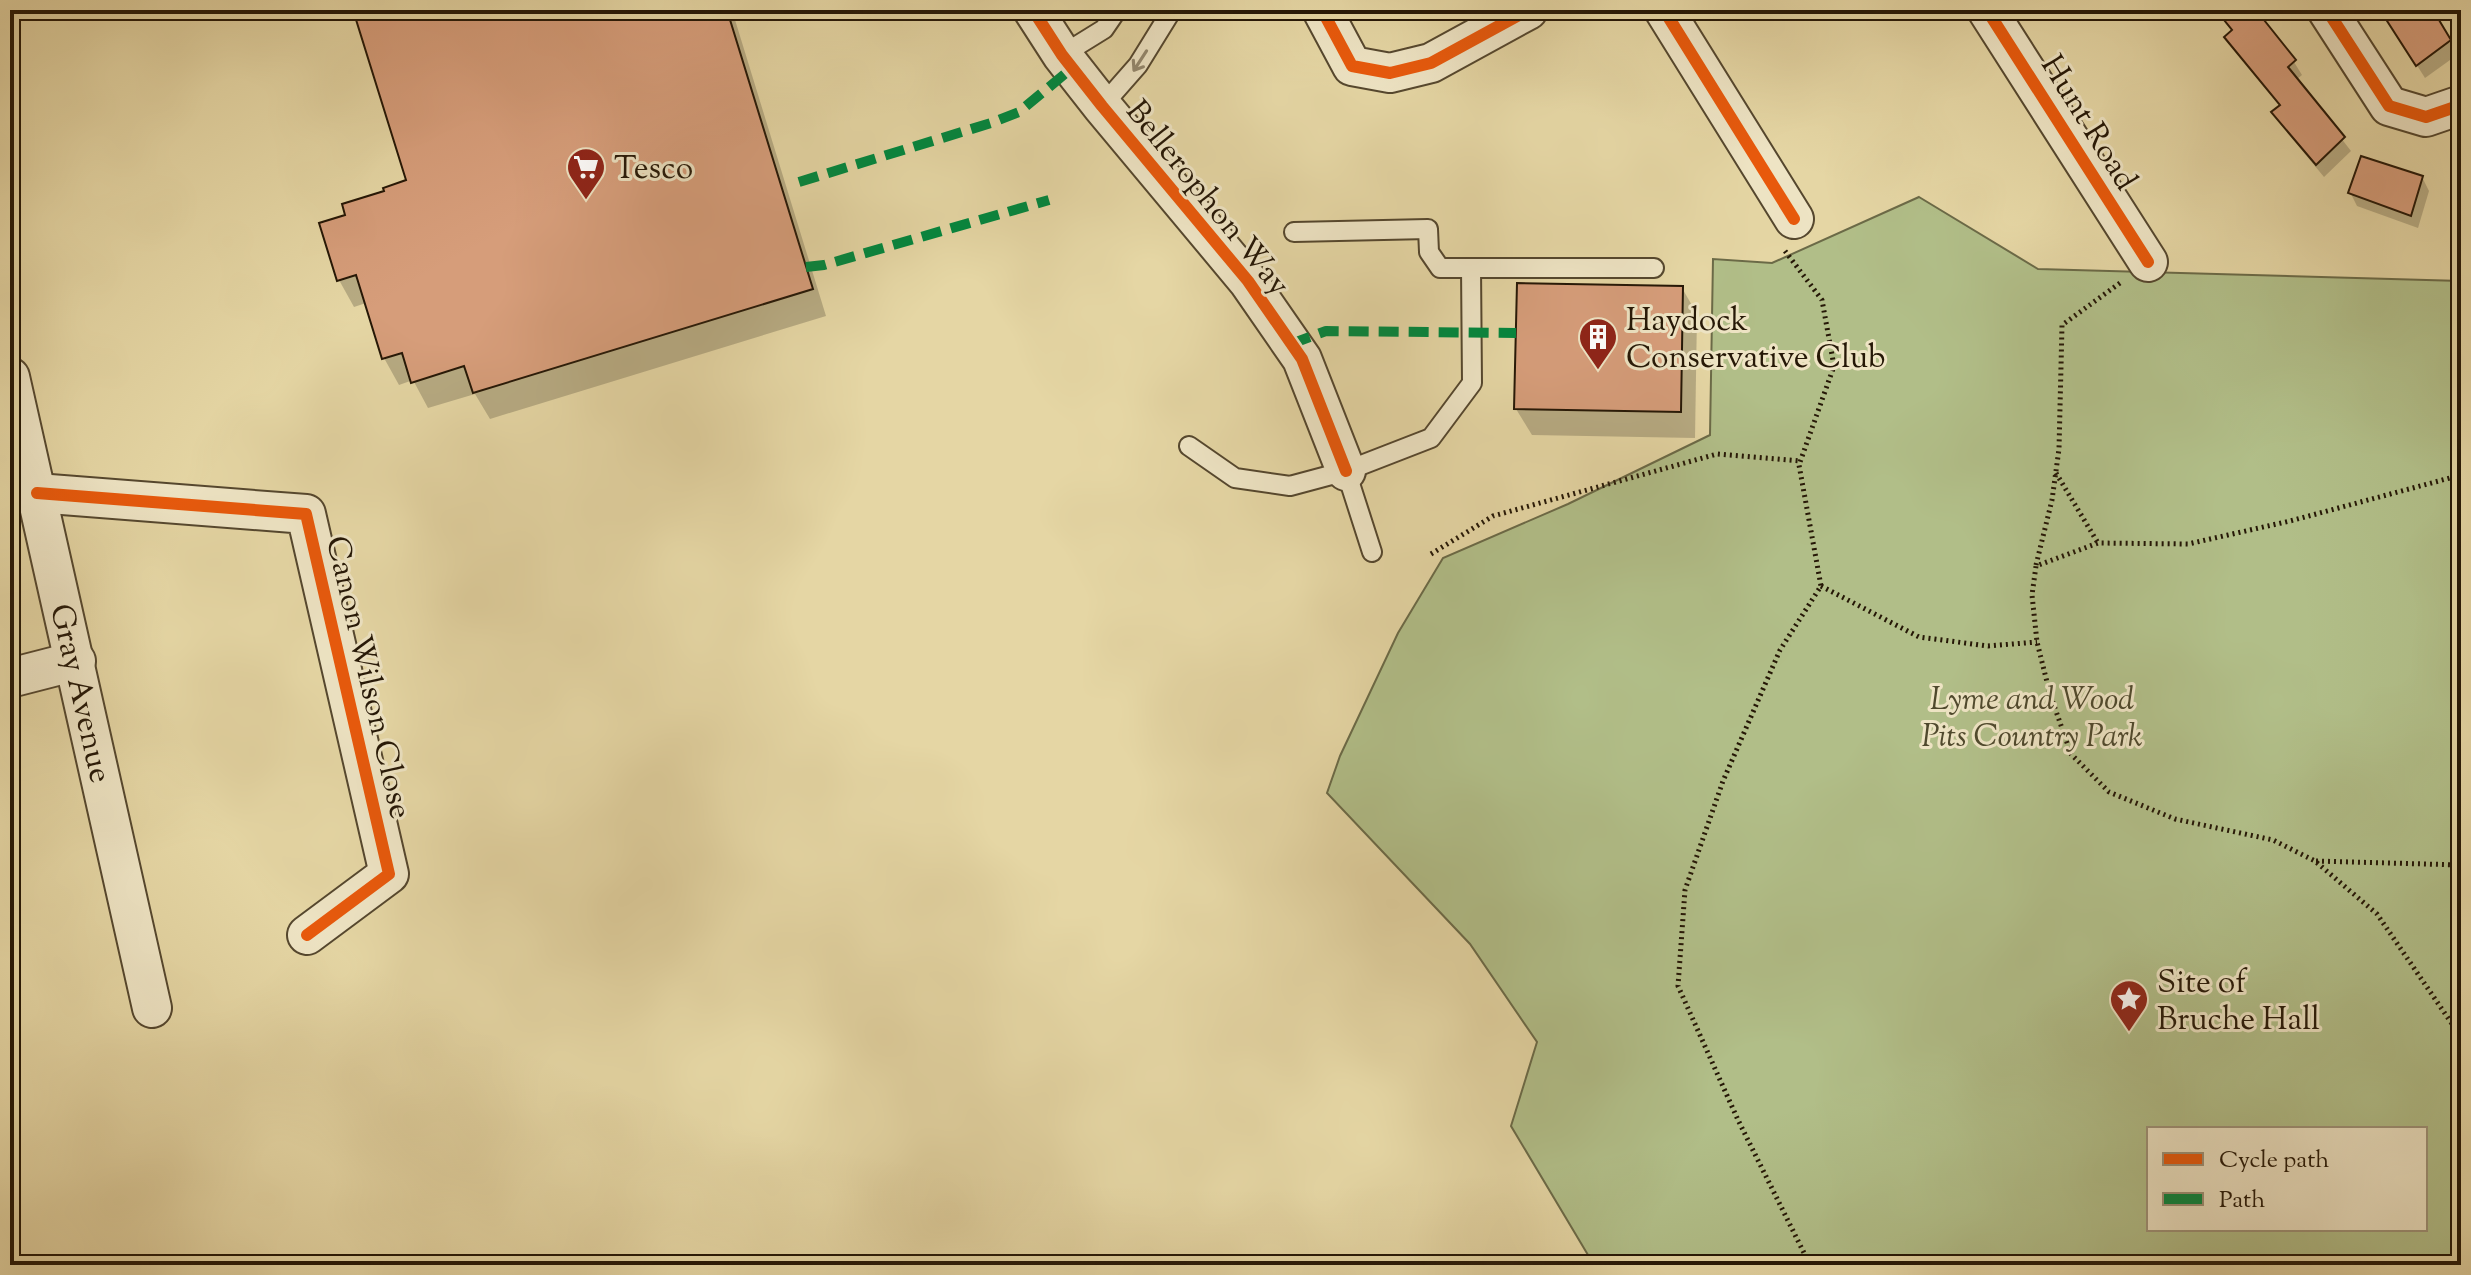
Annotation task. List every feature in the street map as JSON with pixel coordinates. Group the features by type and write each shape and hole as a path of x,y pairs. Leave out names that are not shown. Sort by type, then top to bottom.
{"street":[{"name":"Bellerophon Way","path":"1033,10 1062,55 1102,106 1248,281 1302,359 1346,471"},
{"path":"1322,10 1352,66 1390,73 1431,63 1528,10"},
{"path":"1664,10 1794,219"},
{"name":"Hunt Road","path":"1987,10 2148,262"},
{"path":"2327,10 2389,106 2426,117 2461,105"},
{"name":"Gray Avenue","path":"10,377 152,1008"},
{"name":"Canon Wilson Close","path":"37,493 306,514 389,874 307,935"},
{"path":"10,678 76,661"}],"lane":[{"path":"1062,55 1104,29 1117,10"},
{"path":"1102,106 1138,65 1172,10"},
{"path":"1294,232 1428,229 1429,252 1440,268 1654,268"},
{"path":"1189,446 1235,478 1290,486 1346,471 1431,438 1472,383 1471,268"},
{"path":"1346,471 1372,552"}],"path":[{"path":"1794,219 1774,237 1822,300 1834,366 1801,461 1821,586 1780,650 1723,781 1685,890 1678,986 1738,1120 1810,1265"},
{"path":"2148,262 2062,325 2059,449 2032,595 2037,642 2050,694 2071,754 2109,792 2175,819 2273,840 2315,861 2377,914 2461,1037"},
{"path":"1431,554 1493,516 1717,454 1801,461"},
{"path":"2056,472 2098,543"},
{"path":"2036,566 2098,543 2188,544 2290,521 2461,475"},
{"path":"1821,586 1919,637 1988,646 2037,642"},
{"path":"2315,861 2461,865"}],"green space":[{"name":"Lyme and Wood Pits Country Park","path":"1919,197 2038,269 2461,281 2461,1265 1594,1265 1511,1126 1537,1042 1470,944 1327,793 1340,756 1398,633 1443,558 1568,504 1710,435 1713,259 1772,263"}],"building":[{"name":"Tesco","path":"353,10 727,10 813,289 473,393 464,366 411,383 402,353 382,359 356,275 337,281 319,223 345,215 342,204 384,191 383,188 406,180"},
{"path":"2216,10 2256,10 2296,60 2288,67 2345,137 2316,165 2271,112 2280,105 2224,37 2232,30"},
{"path":"2380,10 2433,10 2451,40 2416,66"},
{"path":"2361,156 2423,176 2411,216 2348,193"},
{"name":"Haydock Conservative Club","path":"1517,283 1683,286 1681,412 1514,409"}],"marked path":[{"path":"799,182 1019,112 1072,68"},
{"path":"806,267 824,265 1049,200"},
{"path":"1291,344 1326,331 1516,333"}],"cycle path":[{"path":"1033,10 1062,55 1102,106 1248,281 1302,359 1346,471"},
{"path":"1322,10 1352,66 1390,73 1431,63 1528,10"},
{"path":"1664,10 1794,219"},
{"path":"1987,10 2148,262"},
{"path":"2327,10 2389,106 2426,117 2461,105"},
{"path":"37,493 306,514 389,874 307,935"}],"place":[{"name":"Tesco","path":"586,201"},
{"name":"Haydock Conservative Club","path":"1598,371"},
{"name":"Site of Bruche Hall","path":"2129,1033"}]}
